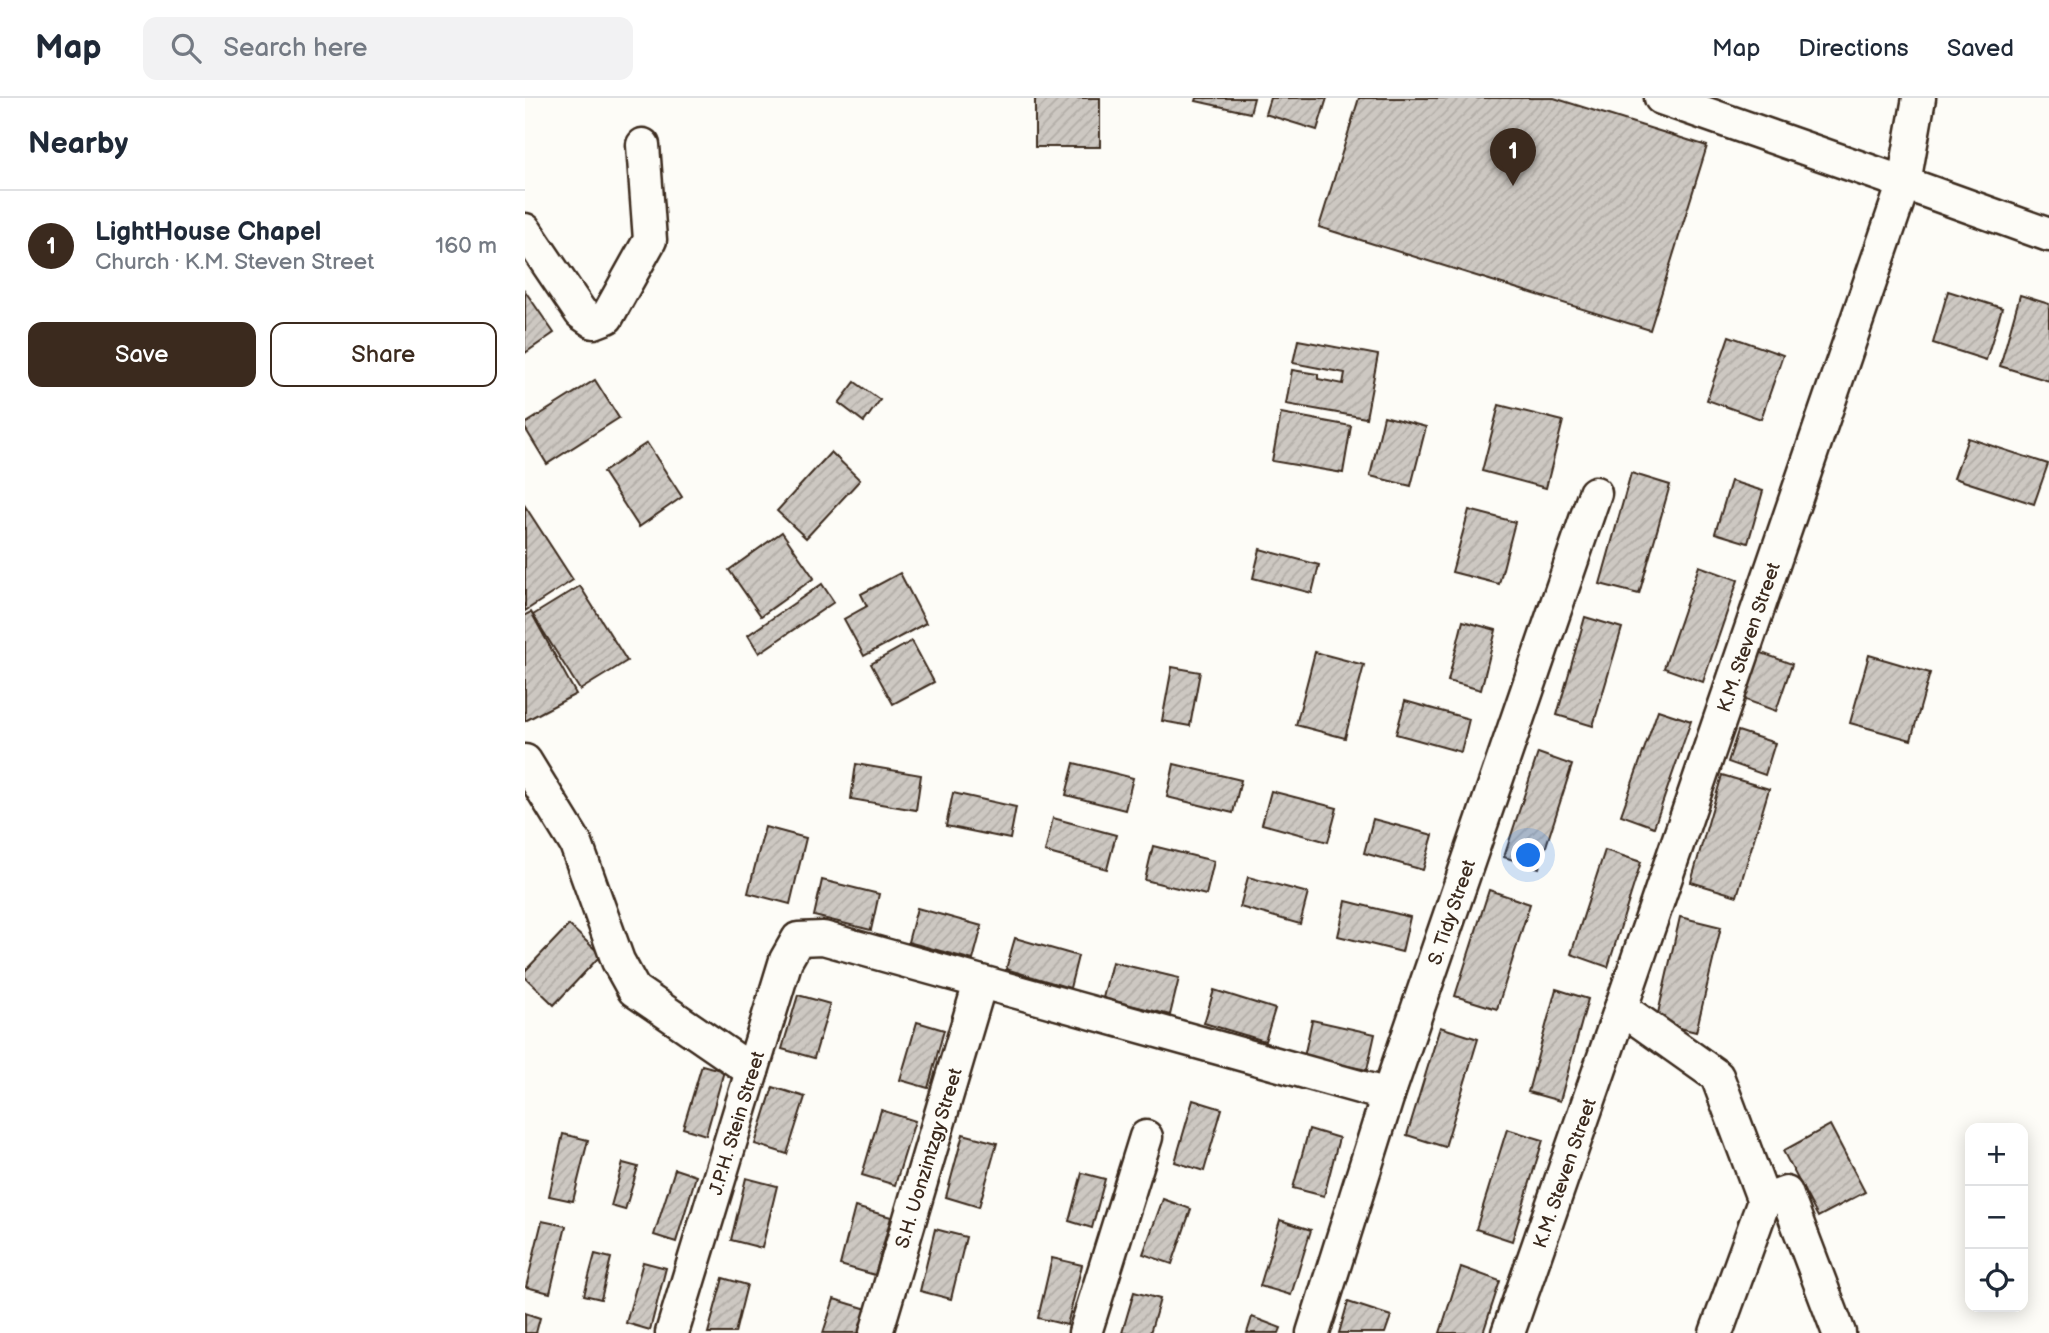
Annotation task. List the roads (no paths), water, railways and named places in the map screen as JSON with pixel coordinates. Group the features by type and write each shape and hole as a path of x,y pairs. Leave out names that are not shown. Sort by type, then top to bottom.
{"street":[{"path":"1661,98 2049,235"},
{"name":"K.M. Steven Street","path":"1508,1333 1903,183 1919,98"},
{"path":"525,230 581,313 594,322 607,317 650,240 643,145"},
{"name":"S. Tidy Street","path":"1313,1333 1388,1095 1595,494"},
{"path":"525,761 576,844 618,961 634,990 751,1072"},
{"name":"J.P.H. Stein Street","path":"672,1333 786,960 798,939 823,938 981,983"},
{"path":"981,983 1388,1095"},
{"name":"S.H. Uonzintzgy Street","path":"876,1333 981,983"},
{"path":"1621,1008 1717,1076 1764,1201 1716,1333"},
{"path":"1085,1333 1146,1137"},
{"path":"1764,1201 1786,1193 1839,1333"}],"place":[{"name":"LightHouse Chapel","path":"1513,186"}]}
